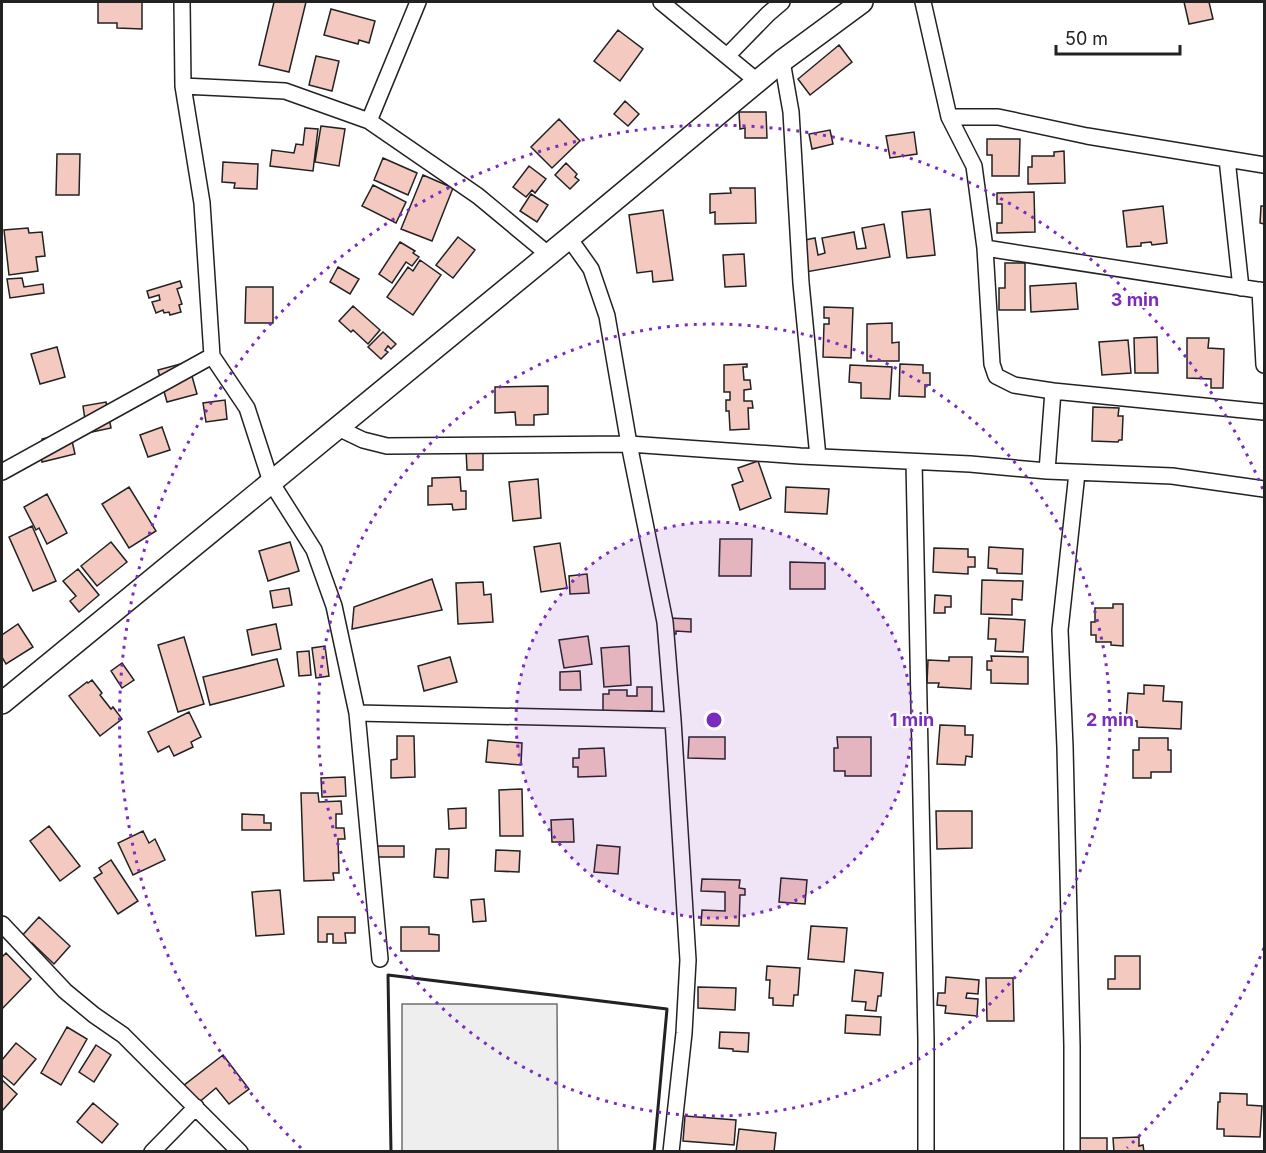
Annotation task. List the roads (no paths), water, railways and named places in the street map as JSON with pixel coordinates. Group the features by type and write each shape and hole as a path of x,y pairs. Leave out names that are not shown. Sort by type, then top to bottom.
{"main road":[{"path":"2,703 782,61 862,2"}],"street":[{"path":"182,2 183,86 202,203 212,356 247,408 271,482 314,550 334,606 357,713 380,959"},
{"path":"369,121 418,2"},
{"path":"661,2 758,81"},
{"path":"727,56 782,2"},
{"path":"923,2 949,117 974,166 985,248 992,364 996,376 1014,385 1053,392 1264,412"},
{"path":"782,61 791,112 801,283 818,457"},
{"path":"183,86 285,91 369,121 478,196 549,255"},
{"path":"949,117 998,117 1087,136 1264,165"},
{"path":"1227,159 1241,288"},
{"path":"569,238 591,269 607,316 629,444 665,622 674,720 688,960 684,1033 671,1152"},
{"path":"985,248 1262,290 1264,364"},
{"path":"2,471 212,356"},
{"path":"1047,471 1053,392"},
{"path":"338,428 363,440 387,446 629,444 818,457 970,464 1077,473 1172,476 1264,489"},
{"path":"914,462 926,1040 926,1152"},
{"path":"1072,1152 1066,771 1060,630 1077,473"},
{"path":"357,713 674,720"},
{"path":"2,924 65,991 94,1016 123,1035 240,1152"},
{"path":"152,1152 195,1107"}]}
